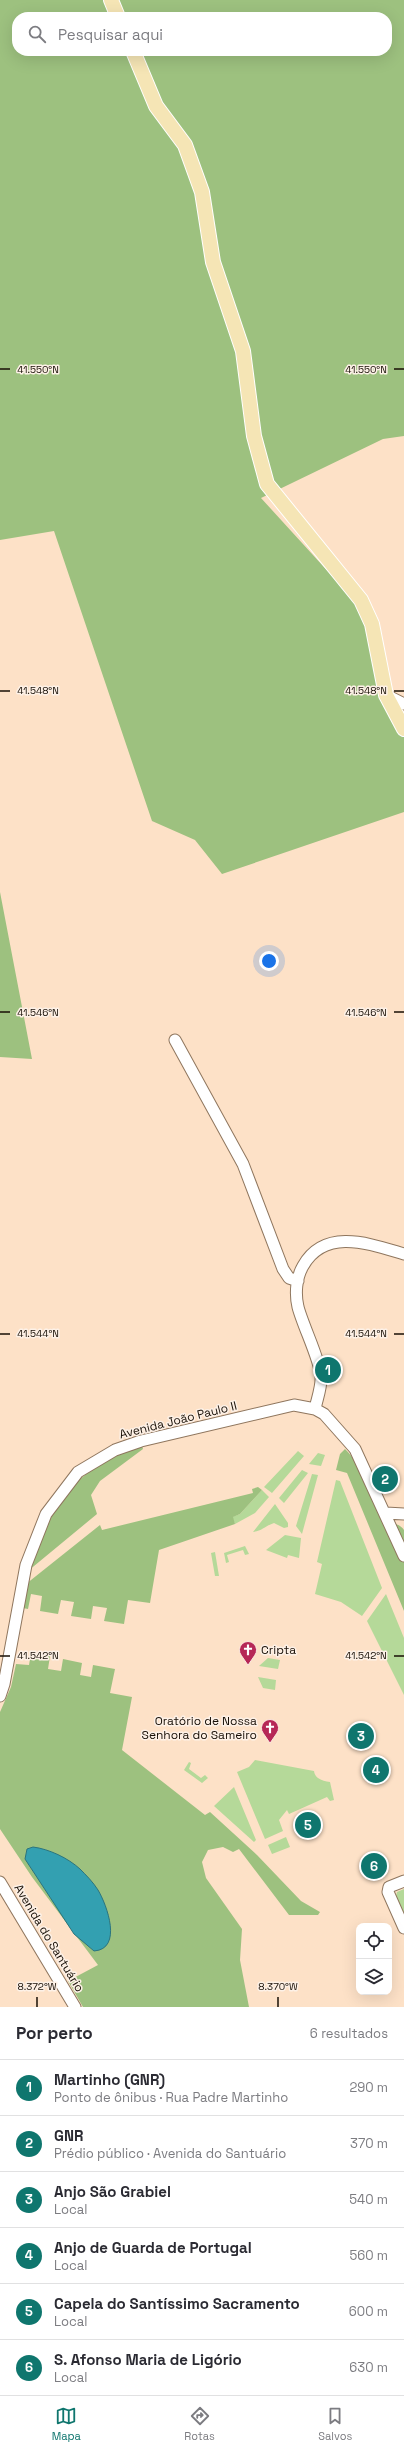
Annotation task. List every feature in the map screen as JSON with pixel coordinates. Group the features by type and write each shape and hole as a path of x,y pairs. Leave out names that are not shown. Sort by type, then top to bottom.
{"main road":[{"path":"111,0 116,12"},
{"path":"135,56 156,106 185,145 202,192 213,262 243,351 254,436 267,484 361,600 372,624 386,695 404,729"}],"street":[{"path":"386,695 404,704"},
{"path":"175,1040 243,1164 283,1269 289,1278 298,1281"},
{"path":"404,1254 363,1242 332,1243 315,1251 307,1259 298,1281 296,1292 298,1307 322,1376 315,1409 324,1414 355,1449 386,1513 404,1556"},
{"name":"Avenida João Paulo II","path":"0,1696 4,1684 26,1565 46,1514 78,1472 115,1450 141,1441 294,1405 315,1409"},
{"path":"386,1513 404,1514"},
{"path":"404,1881 388,1887 388,1892 404,1928"},
{"name":"Avenida do Santuário","path":"0,1882 75,2007"}],"green space":[{"path":"0,0 404,0 404,436 383,439 261,498 354,600 367,630 379,694 404,737 404,812 222,874 195,840 152,821 54,531 0,540"},
{"path":"0,892 32,1059 0,1057"},
{"path":"142,1446 143,1449 100,1481 91,1495 97,1514 28,1571 46,1523 58,1504 78,1481 101,1464"},
{"path":"345,1449 357,1464 376,1507 383,1518 399,1525 404,1530 404,1611 347,1473 336,1470 340,1454"},
{"path":"298,1451 304,1456 272,1493 264,1487"},
{"path":"318,1453 325,1455 321,1466 309,1464"},
{"path":"302,1470 308,1473 284,1503 279,1498"},
{"path":"312,1474 318,1475 302,1534 296,1526"},
{"path":"336,1480 340,1481 382,1588 362,1616 341,1602 315,1594 322,1564 317,1562"},
{"path":"258,1487 262,1490 240,1514 233,1517 235,1524 159,1550 150,1603 128,1600 124,1624 104,1621 107,1608 93,1606 91,1619 71,1616 74,1602 61,1600 58,1614 40,1611 42,1596 31,1594 28,1609 23,1608 26,1584 100,1525 102,1530 253,1493 252,1489"},
{"path":"262,1490 269,1497 255,1513 235,1524 232,1517 240,1514"},
{"path":"275,1504 288,1523 288,1527 284,1528 274,1523 259,1531 253,1532"},
{"path":"285,1535 301,1538 299,1558 288,1555 287,1558 266,1550"},
{"path":"245,1546 249,1554 245,1555 243,1550 227,1555 229,1562 226,1563 224,1553"},
{"path":"215,1552 219,1576 215,1576 211,1553"},
{"path":"386,1594 404,1638 404,1695 367,1621"},
{"path":"31,1653 50,1656 48,1669 61,1671 63,1659 82,1663 80,1675 91,1677 93,1665 115,1669 110,1693 132,1697 122,1750 205,1815 210,1812 257,1855 301,1901 320,1912 318,1915 289,1915 239,1849 233,1852 223,1847 208,1850 202,1862 206,1878 242,1929 240,1960 249,2007 83,2007 68,1981 98,1965 32,1877 0,1829 0,1712 11,1687 16,1664 29,1665"},
{"path":"268,1658 280,1660 278,1669 259,1666"},
{"path":"258,1677 276,1680 275,1690 263,1688"},
{"path":"374,1758 383,1779 378,1781 369,1761"},
{"path":"255,1760 314,1771 318,1778 330,1782 334,1800 330,1801 327,1797 289,1814 287,1810 279,1820 283,1831 265,1839 237,1772 249,1767"},
{"path":"189,1762 191,1763 189,1769 201,1778 205,1775 208,1778 202,1783 184,1770"},
{"path":"234,1787 256,1840 254,1842 214,1806"},
{"path":"286,1837 290,1847 272,1854 268,1845"},
{"path":"404,1889 404,1915 396,1896 397,1892"}],"water":[{"path":"33,1847 52,1852 70,1861 80,1869 96,1887 102,1897 110,1925 108,1943 103,1948 94,1951 74,1934 25,1859 27,1849"}],"place":[{"name":"Martinho (GNR)","path":"328,1370"},
{"name":"GNR","path":"385,1479"},
{"name":"Cripta","path":"248,1665"},
{"name":"Anjo São Grabiel","path":"361,1736"},
{"name":"Oratório de Nossa Senhora do Sameiro","path":"270,1743"},
{"name":"Anjo de Guarda de Portugal","path":"376,1770"},
{"name":"Capela do Santíssimo Sacramento","path":"308,1825"},
{"name":"S. Afonso Maria de Ligório","path":"374,1866"}]}
